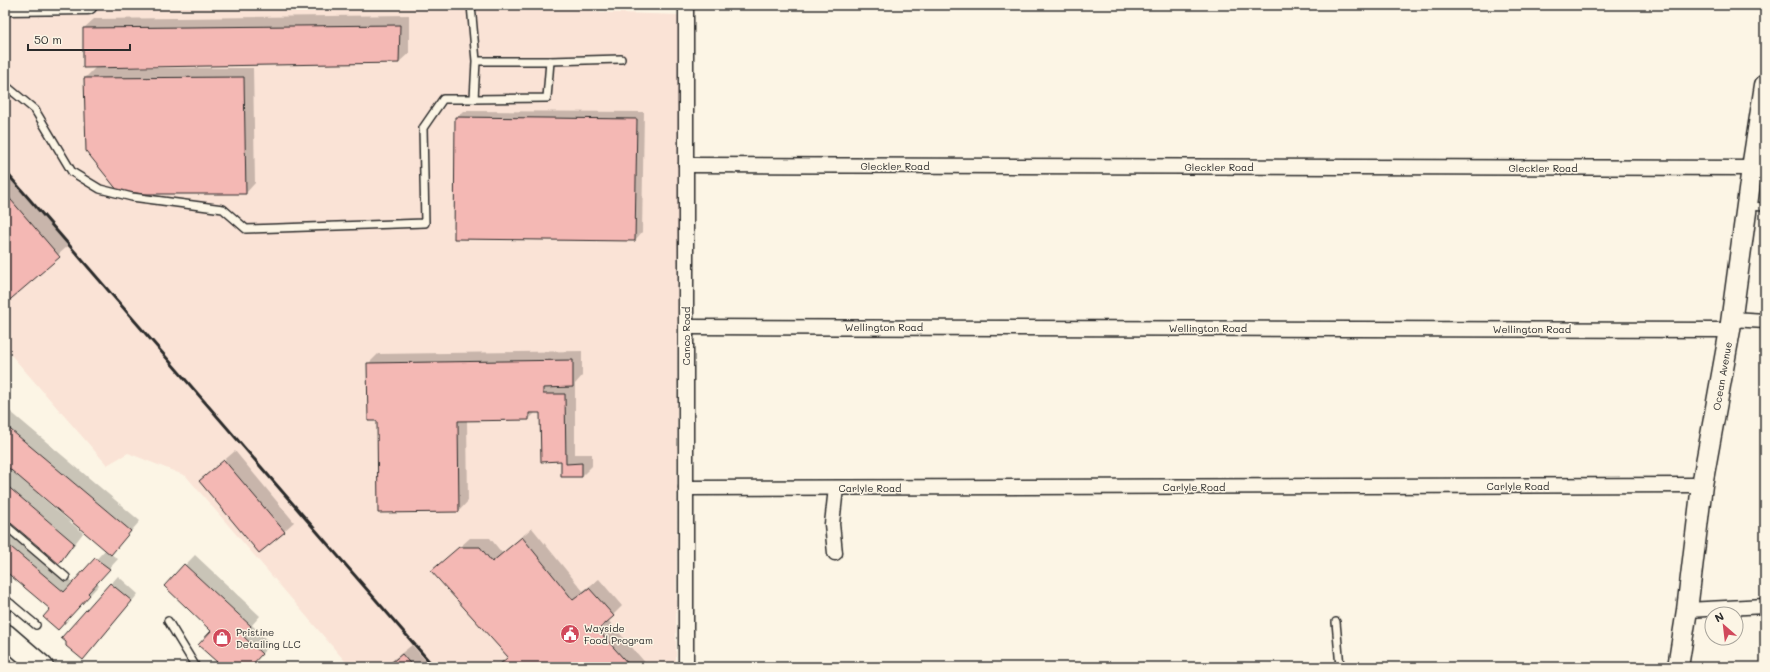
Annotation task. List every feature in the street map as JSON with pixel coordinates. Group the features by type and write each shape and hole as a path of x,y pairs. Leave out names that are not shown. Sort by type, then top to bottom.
{"highway":[{"path":"5,635 42,667"}],"main road":[{"name":"Ocean Avenue","path":"1678,667 1687,610 1702,485 1731,324 1756,206 1752,168 1765,85"}],"street":[{"path":"5,6 88,5"},
{"name":"Canco Road","path":"686,5 686,667"},
{"name":"Gleckler Road","path":"686,165 1752,168"},
{"name":"Wellington Road","path":"686,327 1731,324 1765,321"},
{"name":"Carlyle Road","path":"686,488 1702,485"},
{"path":"835,553 832,524 836,488"},
{"path":"1687,610 1765,606"}],"lane":[{"path":"471,5 476,61 474,99"},
{"path":"476,61 621,59"},
{"path":"5,85 35,110 72,172 100,189 132,198 223,209 246,229 425,223 423,128 443,99 547,98 550,61"},
{"path":"5,524 66,577"},
{"path":"5,610 8,601 36,625"},
{"path":"168,621 196,667"},
{"path":"1336,622 1340,667"}],"shaded area":[{"path":"5,5 591,5 591,12 679,15 676,667 350,667 186,476 128,453 107,465 5,348"}],"building":[{"path":"400,25 399,63 83,68 83,28"},
{"path":"244,77 246,194 144,194 118,191 86,151 84,78"},
{"path":"455,117 637,119 635,241 454,239"},
{"path":"5,193 60,257 5,304"},
{"path":"573,360 573,387 543,388 543,394 565,394 566,464 582,463 582,477 561,477 561,461 541,462 540,413 529,413 529,420 458,421 459,512 378,513 377,421 368,421 367,363"},
{"path":"5,425 131,531 111,555 5,465"},
{"path":"224,460 285,532 259,553 199,481"},
{"path":"5,484 74,543 59,564 5,518"},
{"path":"522,537 573,600 589,588 614,616 598,630 631,667 497,667 508,657 431,571 459,547 480,547 492,562"},
{"path":"5,542 64,592 95,558 110,569 88,593 90,595 58,630 43,617 50,609 5,571"},
{"path":"184,564 251,626 243,636 262,654 250,667 213,667 217,662 198,645 211,631 164,586"},
{"path":"110,583 132,601 83,660 66,646 66,642 61,638"},
{"path":"402,654 413,667 386,667"}],"railway":[{"path":"5,171 434,667"}],"place":[{"name":"Wayside Food Program","path":"570,634"},
{"name":"Pristine Detailing LLC","path":"222,638"}]}
